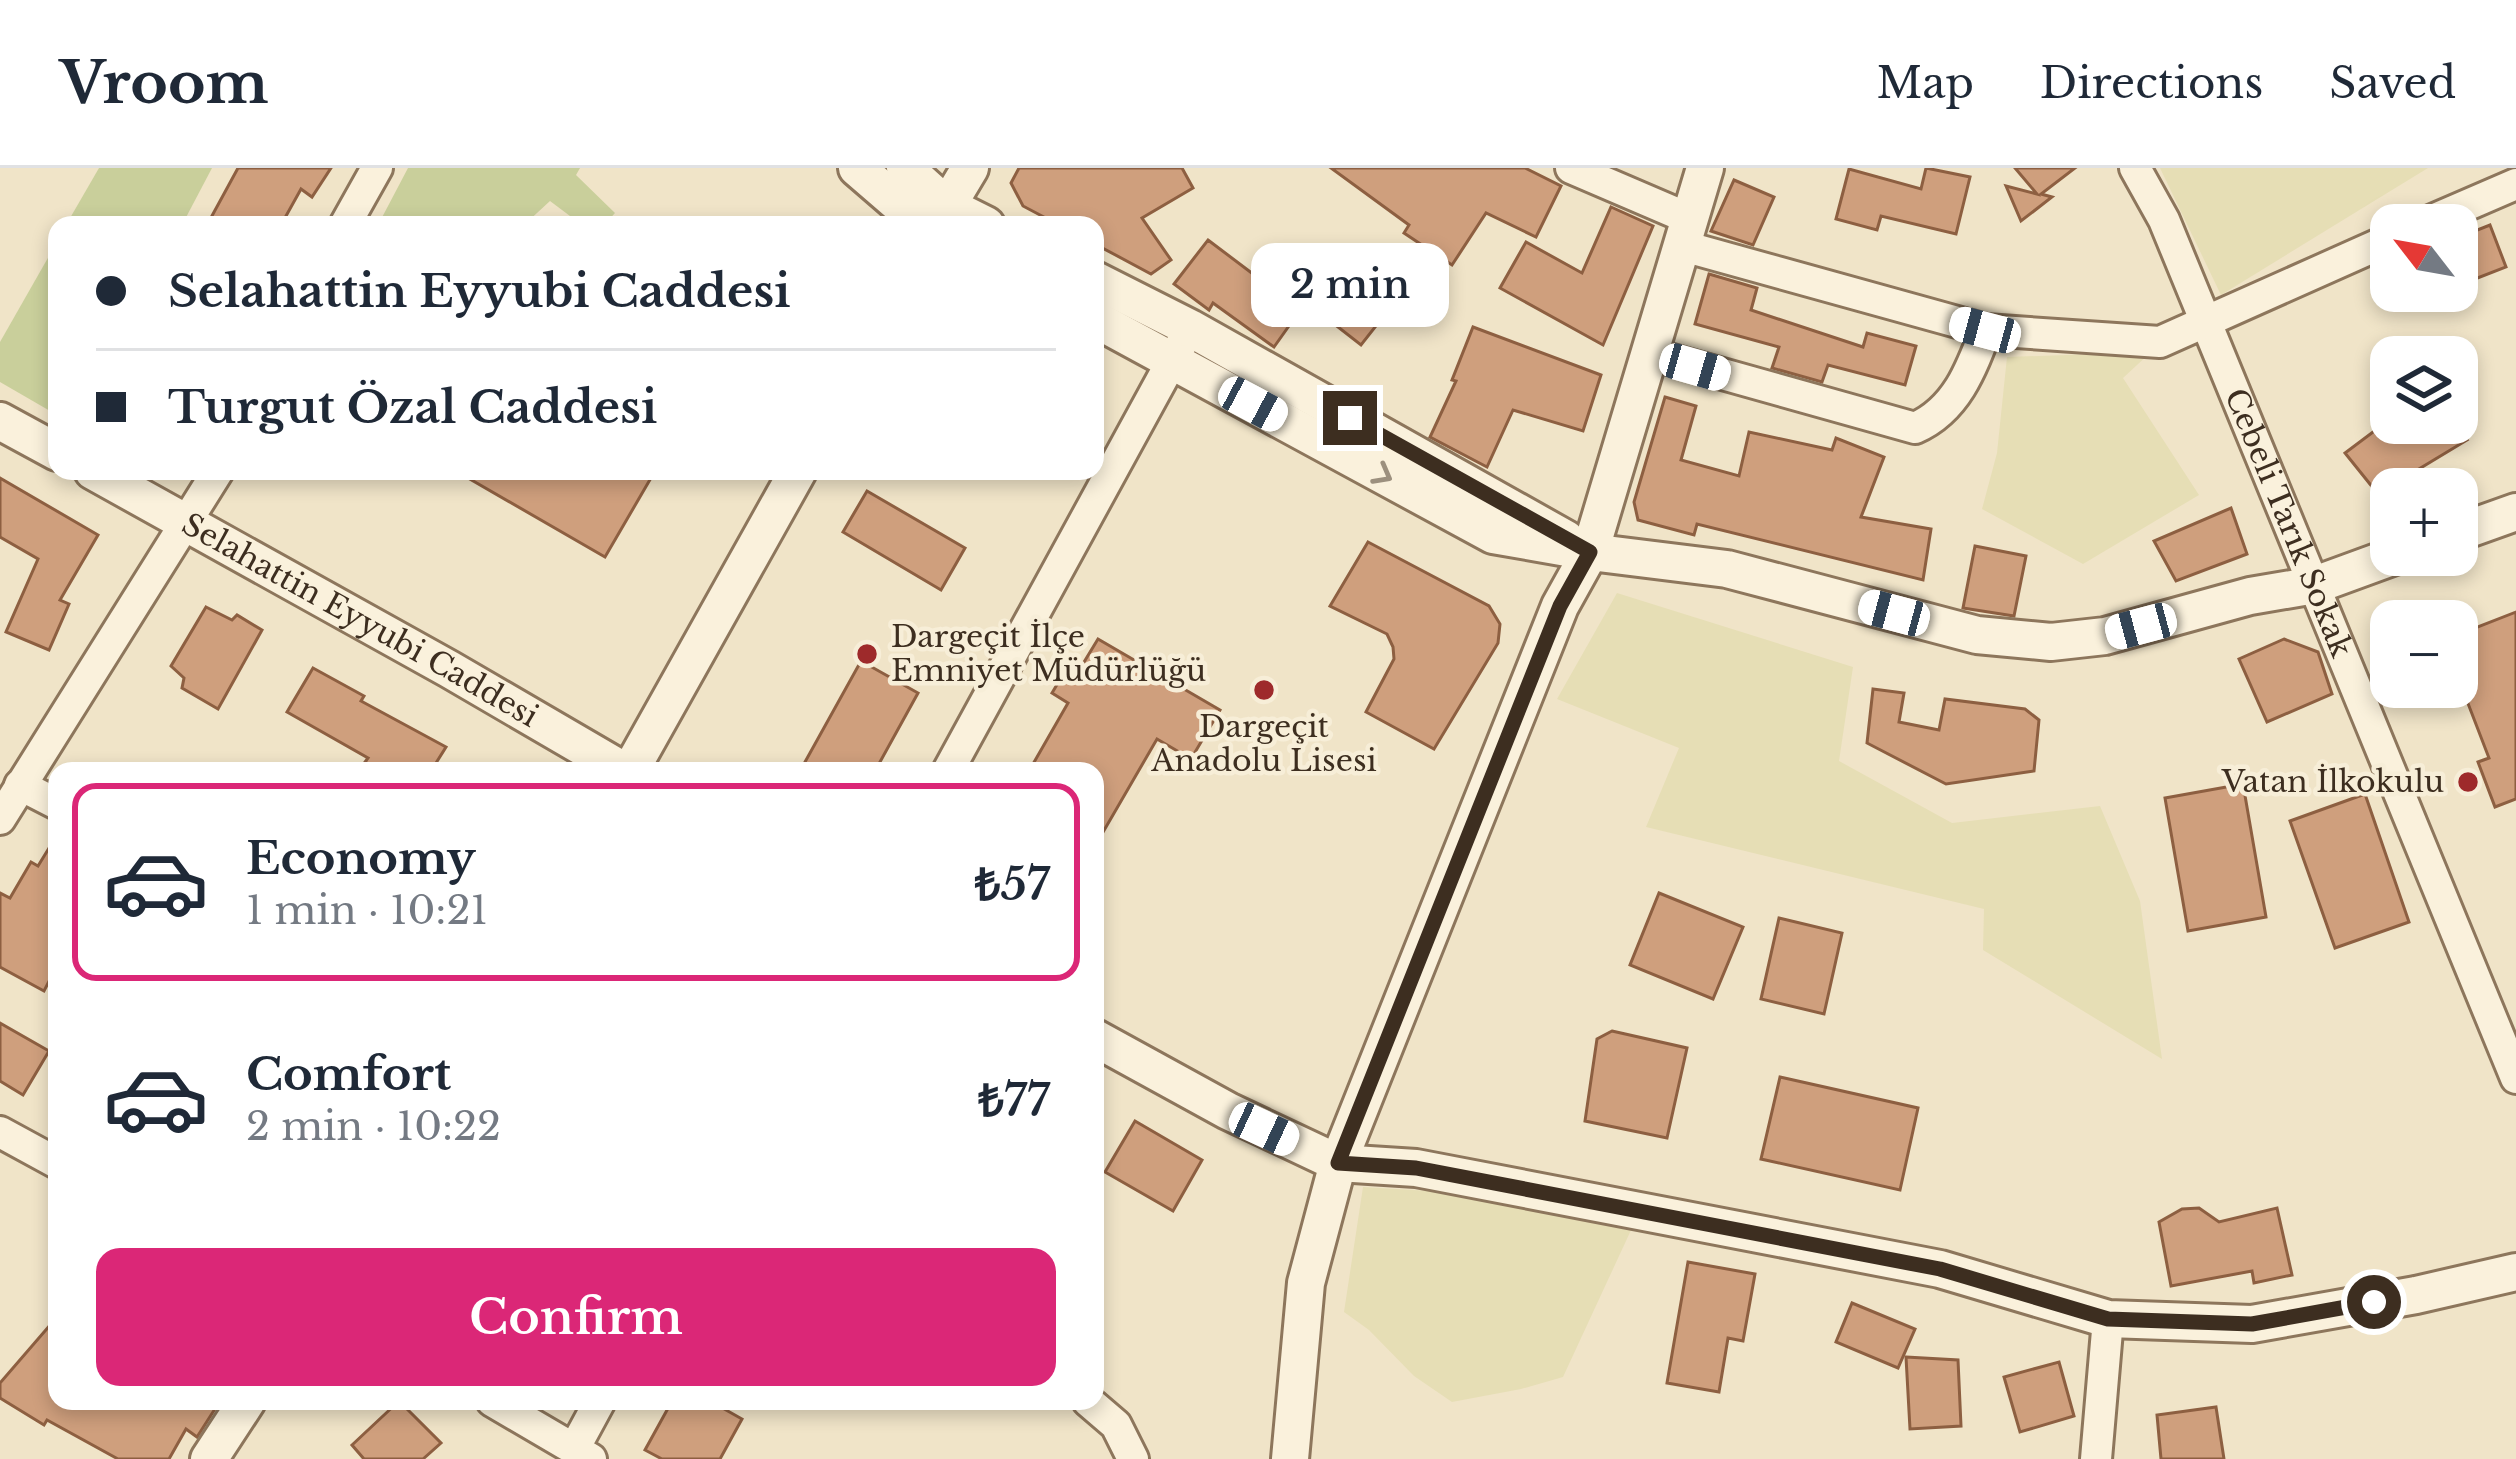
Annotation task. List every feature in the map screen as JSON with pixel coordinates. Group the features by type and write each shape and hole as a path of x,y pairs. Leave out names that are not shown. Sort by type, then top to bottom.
{"street":[{"path":"350,216 377,168"},
{"path":"857,168 932,216"},
{"path":"905,168 934,216"},
{"path":"936,216 970,168"},
{"path":"1571,168 1686,232 1985,330 2160,342 2370,249"},
{"path":"1290,1459 1306,1283 1338,1163 1560,606 1590,552 1705,168"},
{"name":"Cebeli Tarık Sokak","path":"2135,168 2164,220 2516,1078"},
{"path":"2470,204 2516,184"},
{"path":"1104,287 1181,345 1590,552 1727,569 1977,635 2051,642 2105,636 2250,596 2314,585 2370,565"},
{"path":"1104,323 1181,345"},
{"path":"1651,354 1916,428 1937,418 1968,377 1985,330"},
{"path":"953,762 1181,345"},
{"path":"0,421 48,447"},
{"name":"Selahattin Eyyubi Caddesi","path":"110,480 611,762"},
{"path":"0,819 212,480"},
{"path":"632,762 793,480"},
{"path":"2478,526 2516,512"},
{"path":"20,785 48,799"},
{"path":"1104,1043 1228,1111 1338,1163 1416,1168 1940,1269 2108,1319 2252,1324 2516,1272"},
{"path":"0,1132 48,1158"},
{"path":"2096,1459 2108,1319"},
{"path":"209,1459 242,1410"},
{"path":"507,1410 583,1454 598,1410"},
{"path":"1098,1410 1116,1425 1132,1459"}],"shaded area":[{"path":"2160,168 2428,168 2221,295"},
{"path":"2151,352 2123,378 2199,495 2083,564 1982,509 1997,453 2007,357"},
{"path":"1617,593 1853,667 1839,761 1952,823 2100,806 2140,901 2162,1059 1983,950 1984,909 1646,827 1679,748 1557,699"},
{"path":"1363,1187 1497,1195 1632,1228 1563,1377 1452,1402 1414,1376 1344,1312"}],"green space":[{"path":"99,168 212,168 187,216 71,216"},
{"path":"408,168 580,168 576,175 615,213 570,216 550,201 534,216 383,216"},
{"path":"48,258 48,410 0,382 0,342"}],"building":[{"path":"238,168 331,168 312,197 301,189 286,216 212,216"},
{"path":"1019,168 1182,168 1193,188 1142,218 1171,260 1151,274 1104,249 1104,216 1042,216 1023,206 1011,183"},
{"path":"1331,168 1525,168 1561,186 1536,237 1486,213 1452,265 1404,233 1409,225"},
{"path":"1926,168 1970,177 1956,234 1881,216 1877,230 1836,219 1849,169 1921,189"},
{"path":"2015,168 2075,168 2041,194 2052,197 2021,221 2006,186 2037,194"},
{"path":"1734,180 1774,197 1753,245 1711,231"},
{"path":"1611,207 1653,226 1603,345 1500,288 1526,242 1582,273"},
{"path":"2490,225 2506,267 2478,278 2478,230"},
{"path":"1208,240 1265,283 1271,274 1266,270 1278,255 1338,298 1357,274 1394,303 1361,345 1306,302 1274,347 1213,303 1209,310 1174,284"},
{"path":"1709,274 1757,288 1751,310 1863,347 1867,333 1916,346 1905,385 1828,365 1822,382 1772,368 1779,347 1695,324"},
{"path":"1473,327 1601,375 1583,431 1513,410 1487,467 1430,437 1456,381 1452,380"},
{"path":"1665,397 1696,406 1681,460 1739,476 1749,432 1832,450 1836,438 1884,457 1861,517 1931,529 1923,580 1697,524 1694,535 1638,520 1634,502"},
{"path":"2370,434 2370,444 2460,444 2421,468 2370,468 2370,484 2345,453"},
{"path":"0,478 98,535 60,600 69,604 49,650 6,632 38,559 0,537"},
{"path":"472,480 650,480 605,557"},
{"path":"867,491 965,548 941,590 843,532"},
{"path":"2231,508 2247,554 2176,581 2154,541"},
{"path":"1368,542 1489,606 1500,624 1498,643 1434,749 1366,712 1394,659 1393,647 1387,634 1330,606"},
{"path":"1975,546 2026,556 2014,616 1963,608"},
{"path":"206,607 232,620 237,615 262,630 218,709 182,688 184,678 171,666"},
{"path":"2516,612 2516,799 2495,807 2478,762 2489,758 2470,708 2478,708 2478,627"},
{"path":"1098,639 1220,710 1191,759 1157,739 1104,830 1104,762 1034,762 1068,703 1052,693 1071,661 1081,667"},
{"path":"2284,639 2318,652 2332,694 2267,722 2239,659"},
{"path":"861,661 918,693 880,762 805,762"},
{"path":"313,668 364,696 361,701 446,747 437,762 365,762 368,758 287,712"},
{"path":"1873,689 1904,693 1899,722 1939,730 1945,699 2025,709 2039,720 2034,771 1946,784 1867,743"},
{"path":"2243,784 2266,917 2188,931 2165,798"},
{"path":"2365,794 2409,922 2335,948 2290,821"},
{"path":"48,850 48,983 44,991 0,967 0,893 10,898 31,862 38,866"},
{"path":"1659,893 1743,927 1713,999 1630,965"},
{"path":"1779,918 1842,933 1824,1014 1761,999"},
{"path":"0,1023 48,1053 23,1095 0,1081"},
{"path":"1612,1031 1687,1048 1667,1138 1585,1121 1597,1039"},
{"path":"1780,1077 1918,1108 1900,1190 1761,1159"},
{"path":"1135,1121 1202,1160 1173,1211 1105,1172"},
{"path":"2199,1208 2219,1222 2277,1208 2292,1275 2254,1283 2252,1271 2171,1286 2159,1222 2182,1209"},
{"path":"1688,1262 1755,1274 1743,1341 1728,1338 1719,1392 1667,1383"},
{"path":"1852,1303 1915,1329 1898,1368 1836,1342"},
{"path":"48,1327 48,1410 214,1410 197,1437 186,1429 169,1459 118,1459 47,1420 44,1425 0,1398 0,1383"},
{"path":"1906,1357 1958,1360 1961,1426 1910,1429"},
{"path":"2059,1362 2074,1416 2020,1432 2004,1377"},
{"path":"2216,1407 2224,1459 2161,1459 2157,1415"},
{"path":"389,1410 408,1410 441,1443 423,1459 364,1459 352,1445"},
{"path":"667,1410 726,1410 742,1419 720,1459 662,1459 645,1450"}],"place":[{"name":"Dargeçit İlçe Emniyet Müdürlüğü","path":"867,654"},
{"name":"Dargeçit Anadolu Lisesi","path":"1264,690"},
{"name":"Vatan İlkokulu","path":"2468,782"}],"route":[{"path":"1350,418 1590,552 1560,606 1338,1163 1416,1168 1940,1269 2108,1319 2252,1324 2374,1302"}]}
